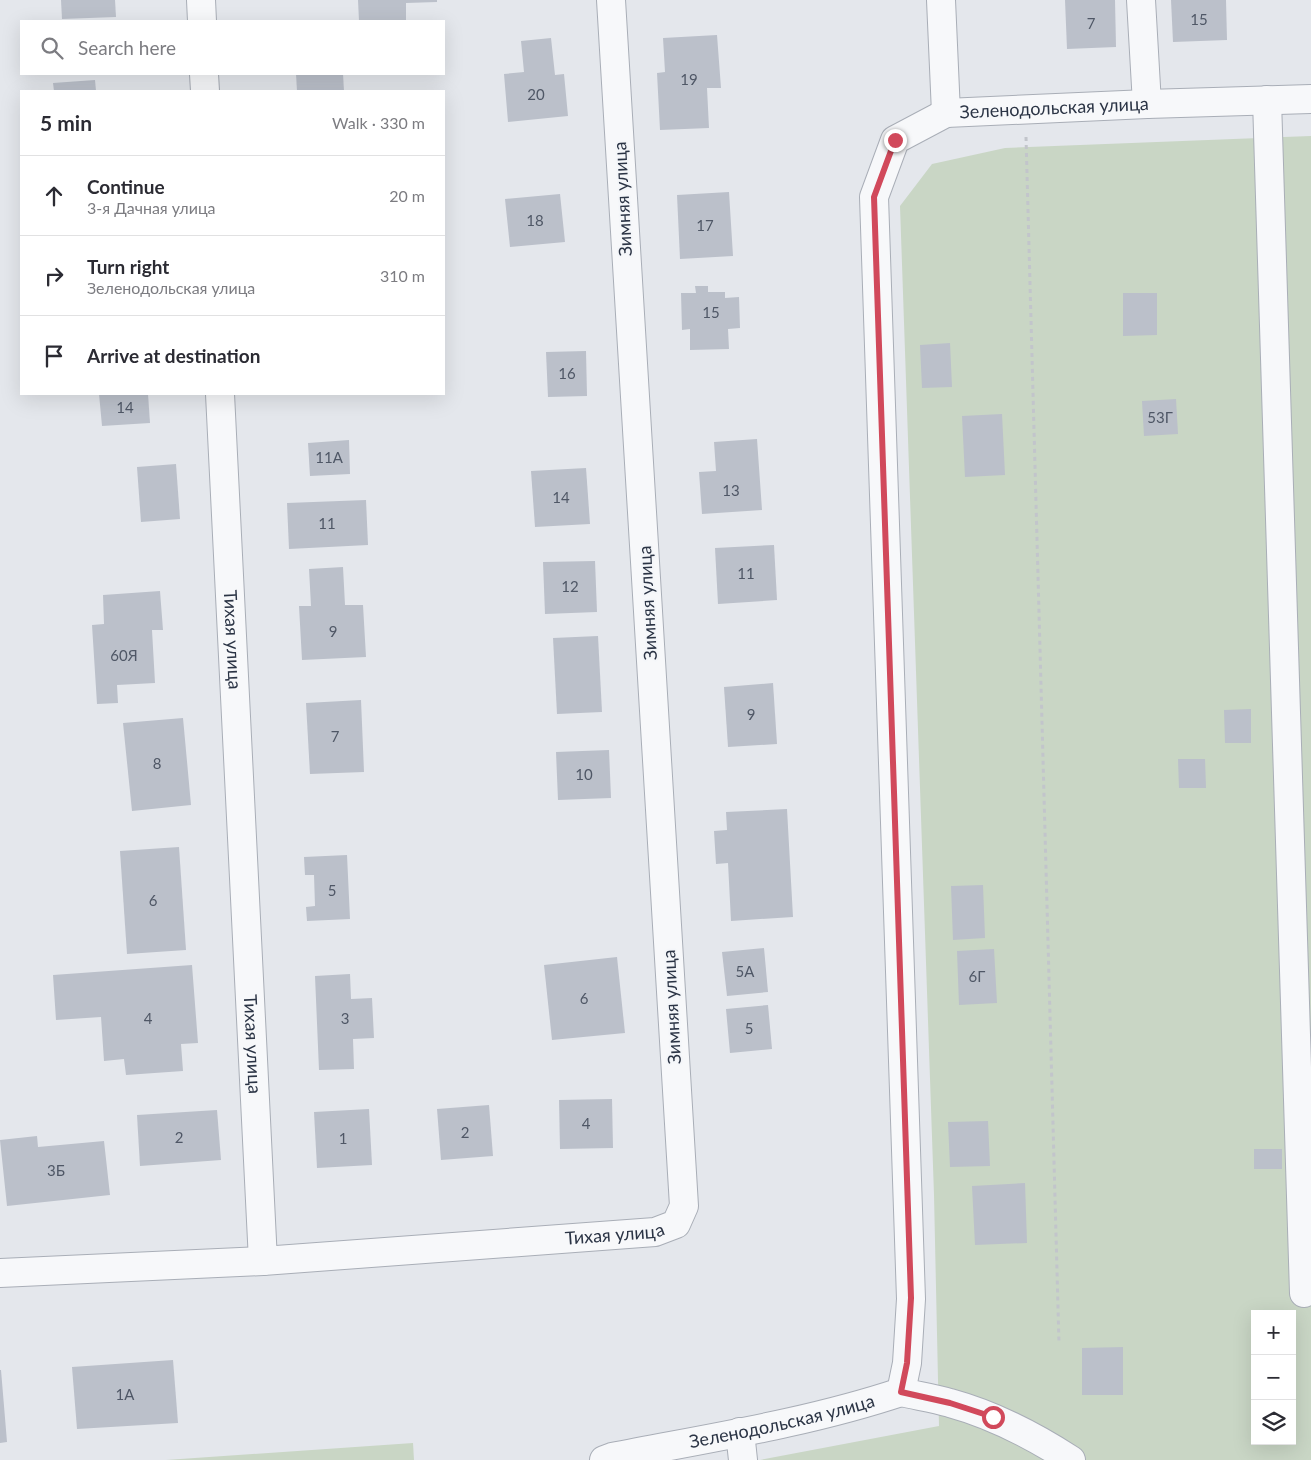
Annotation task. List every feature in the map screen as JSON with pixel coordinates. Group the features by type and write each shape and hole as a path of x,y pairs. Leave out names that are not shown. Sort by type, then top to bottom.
{"street":[{"path":"201,0 202,20"},
{"name":"Зимняя улица","path":"611,0 684,1206"},
{"path":"941,0 946,113"},
{"path":"1141,0 1147,104"},
{"path":"204,75 205,90"},
{"name":"Зеленодольская улица","path":"604,1460 867,1404 901,1392 907,1363 911,1298 874,197 895,140 946,113 1311,99"},
{"path":"1267,100 1304,1293"},
{"name":"Тихая улица","path":"220,395 263,1261 655,1232 676,1224 684,1206"},
{"path":"0,1273 263,1261"},
{"path":"901,1392 950,1403 993,1417 1028,1434 1072,1460"},
{"path":"740,1432 743,1460"}],"path":[{"path":"1025,109 1058,1344"}],"green space":[{"path":"1311,136 1311,1460 760,1460 939,1426 934,1195 900,206 932,164 1005,148"},
{"path":"413,1443 414,1460 166,1460"}],"building":[{"path":"61,0 115,0 116,17 62,19"},
{"path":"358,0 437,0 437,2 406,3 406,20 359,20"},
{"path":"1065,0 1115,0 1116,47 1067,49"},
{"path":"1171,0 1226,0 1227,40 1173,42"},
{"path":"717,35 721,88 707,88 709,128 660,130 657,73 665,72 663,38"},
{"path":"551,38 555,75 564,74 568,116 508,122 504,74 524,72 521,41"},
{"path":"296,75 343,75 344,90 297,90"},
{"path":"95,80 96,90 54,90 53,83"},
{"path":"729,192 733,256 680,259 677,195"},
{"path":"560,194 565,242 510,247 505,199"},
{"path":"695,286 708,286 708,292 725,292 725,298 739,297 740,328 728,329 729,349 690,350 690,329 682,330 681,293 696,293"},
{"path":"1123,293 1157,293 1157,335 1123,336"},
{"path":"950,343 952,387 922,388 920,345"},
{"path":"586,351 587,396 548,397 546,352"},
{"path":"99,395 148,395 150,423 102,426"},
{"path":"1176,399 1178,434 1144,436 1142,401"},
{"path":"1002,414 1005,475 965,477 962,416"},
{"path":"757,439 762,510 702,514 699,472 716,471 714,442"},
{"path":"349,440 350,474 310,476 308,443"},
{"path":"176,464 180,519 141,522 137,467"},
{"path":"586,468 590,524 535,527 531,471"},
{"path":"366,500 368,545 289,549 287,503"},
{"path":"774,545 777,600 718,604 715,548"},
{"path":"595,561 597,612 545,614 543,562"},
{"path":"343,567 345,605 363,605 366,657 302,660 299,606 311,606 309,569"},
{"path":"160,591 163,630 152,630 155,683 117,685 118,703 97,704 92,625 104,624 103,595"},
{"path":"598,636 602,712 557,714 553,638"},
{"path":"773,683 777,744 728,747 724,687"},
{"path":"361,700 364,772 310,774 306,703"},
{"path":"1251,709 1251,743 1225,743 1224,710"},
{"path":"183,718 191,805 132,811 123,723"},
{"path":"609,750 611,798 558,800 556,752"},
{"path":"1178,759 1205,759 1206,788 1179,788"},
{"path":"787,809 793,917 731,921 728,863 716,864 714,831 727,830 726,812"},
{"path":"179,847 186,950 127,954 120,851"},
{"path":"347,855 350,919 307,921 306,907 315,906 314,875 305,875 304,857"},
{"path":"983,885 985,938 953,940 951,886"},
{"path":"764,948 768,992 727,996 722,952"},
{"path":"994,949 997,1003 959,1005 957,951"},
{"path":"617,957 625,1033 552,1040 544,965"},
{"path":"192,965 198,1043 181,1044 183,1071 126,1075 124,1059 104,1061 101,1017 56,1020 53,975"},
{"path":"350,974 351,999 372,998 374,1038 353,1039 354,1069 319,1070 315,976"},
{"path":"768,1005 772,1049 730,1053 726,1009"},
{"path":"612,1099 613,1148 560,1149 559,1100"},
{"path":"489,1105 493,1156 441,1160 437,1109"},
{"path":"369,1109 372,1165 317,1168 314,1112"},
{"path":"217,1110 221,1160 140,1166 137,1115"},
{"path":"988,1121 990,1166 950,1167 948,1122"},
{"path":"37,1136 38,1147 104,1141 110,1195 7,1206 0,1140"},
{"path":"1254,1149 1282,1149 1282,1169 1254,1169"},
{"path":"1025,1183 1027,1243 975,1245 972,1186"},
{"path":"1123,1347 1123,1395 1082,1395 1082,1348"},
{"path":"173,1360 178,1423 77,1429 72,1367"},
{"path":"0,1370 7,1442 0,1443"}],"route":[{"path":"895,140 874,197 911,1298 907,1363 901,1392 950,1403 993,1417"}]}
